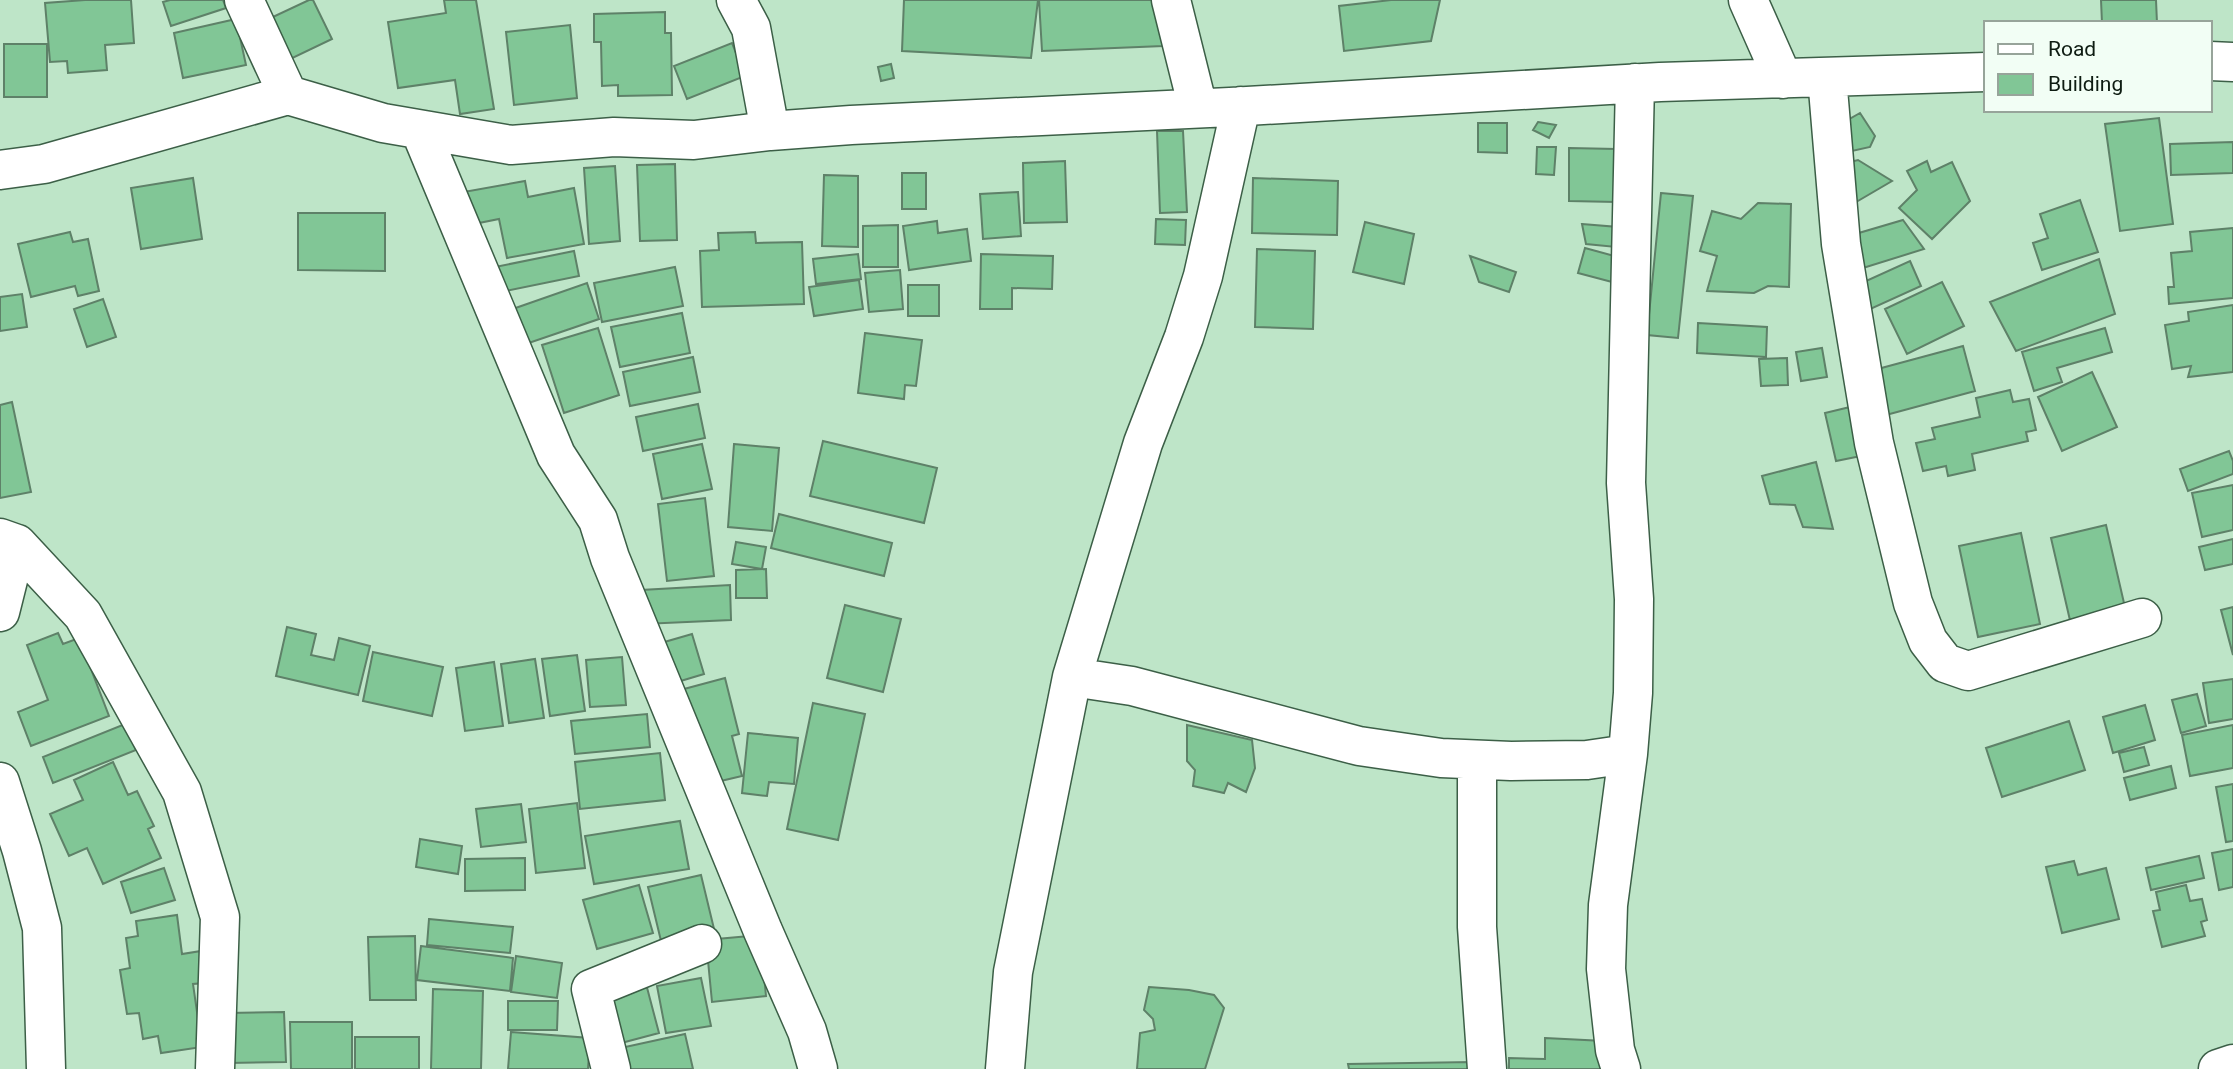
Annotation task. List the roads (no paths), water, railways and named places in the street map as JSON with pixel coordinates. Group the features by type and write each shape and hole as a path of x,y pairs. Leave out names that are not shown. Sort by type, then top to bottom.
{"street":[{"path":"244,0 288,95"},
{"path":"736,0 751,28 770,131"},
{"path":"1171,0 1198,108"},
{"path":"1748,0 1783,79"},
{"path":"2212,61 2233,62"},
{"path":"0,170 44,164 288,95 383,123 511,145 614,137 694,140 770,131 1635,83 1984,72"},
{"path":"1827,77 1841,244 1874,443 1913,603 1928,641 1945,663 1968,671 2142,618"},
{"path":"1621,1069 1615,1050 1606,970 1608,905 1628,754 1633,693 1634,599 1626,483 1635,83"},
{"path":"1005,1069 1013,972 1072,677 1143,443 1184,337 1203,276 1241,106"},
{"path":"420,130 556,455 598,520 610,558 763,931 807,1031 818,1069"},
{"path":"0,612 8,541"},
{"path":"8,541 83,615 182,792 220,917 215,1069"},
{"path":"1072,677 1132,686 1359,746 1441,758 1587,760 1628,754"},
{"path":"1477,760 1477,927 1487,1069"},
{"path":"0,782 22,850 42,928 46,1069"},
{"path":"611,1069 591,989 702,944"},
{"path":"2217,1069 2233,1064"}]}
